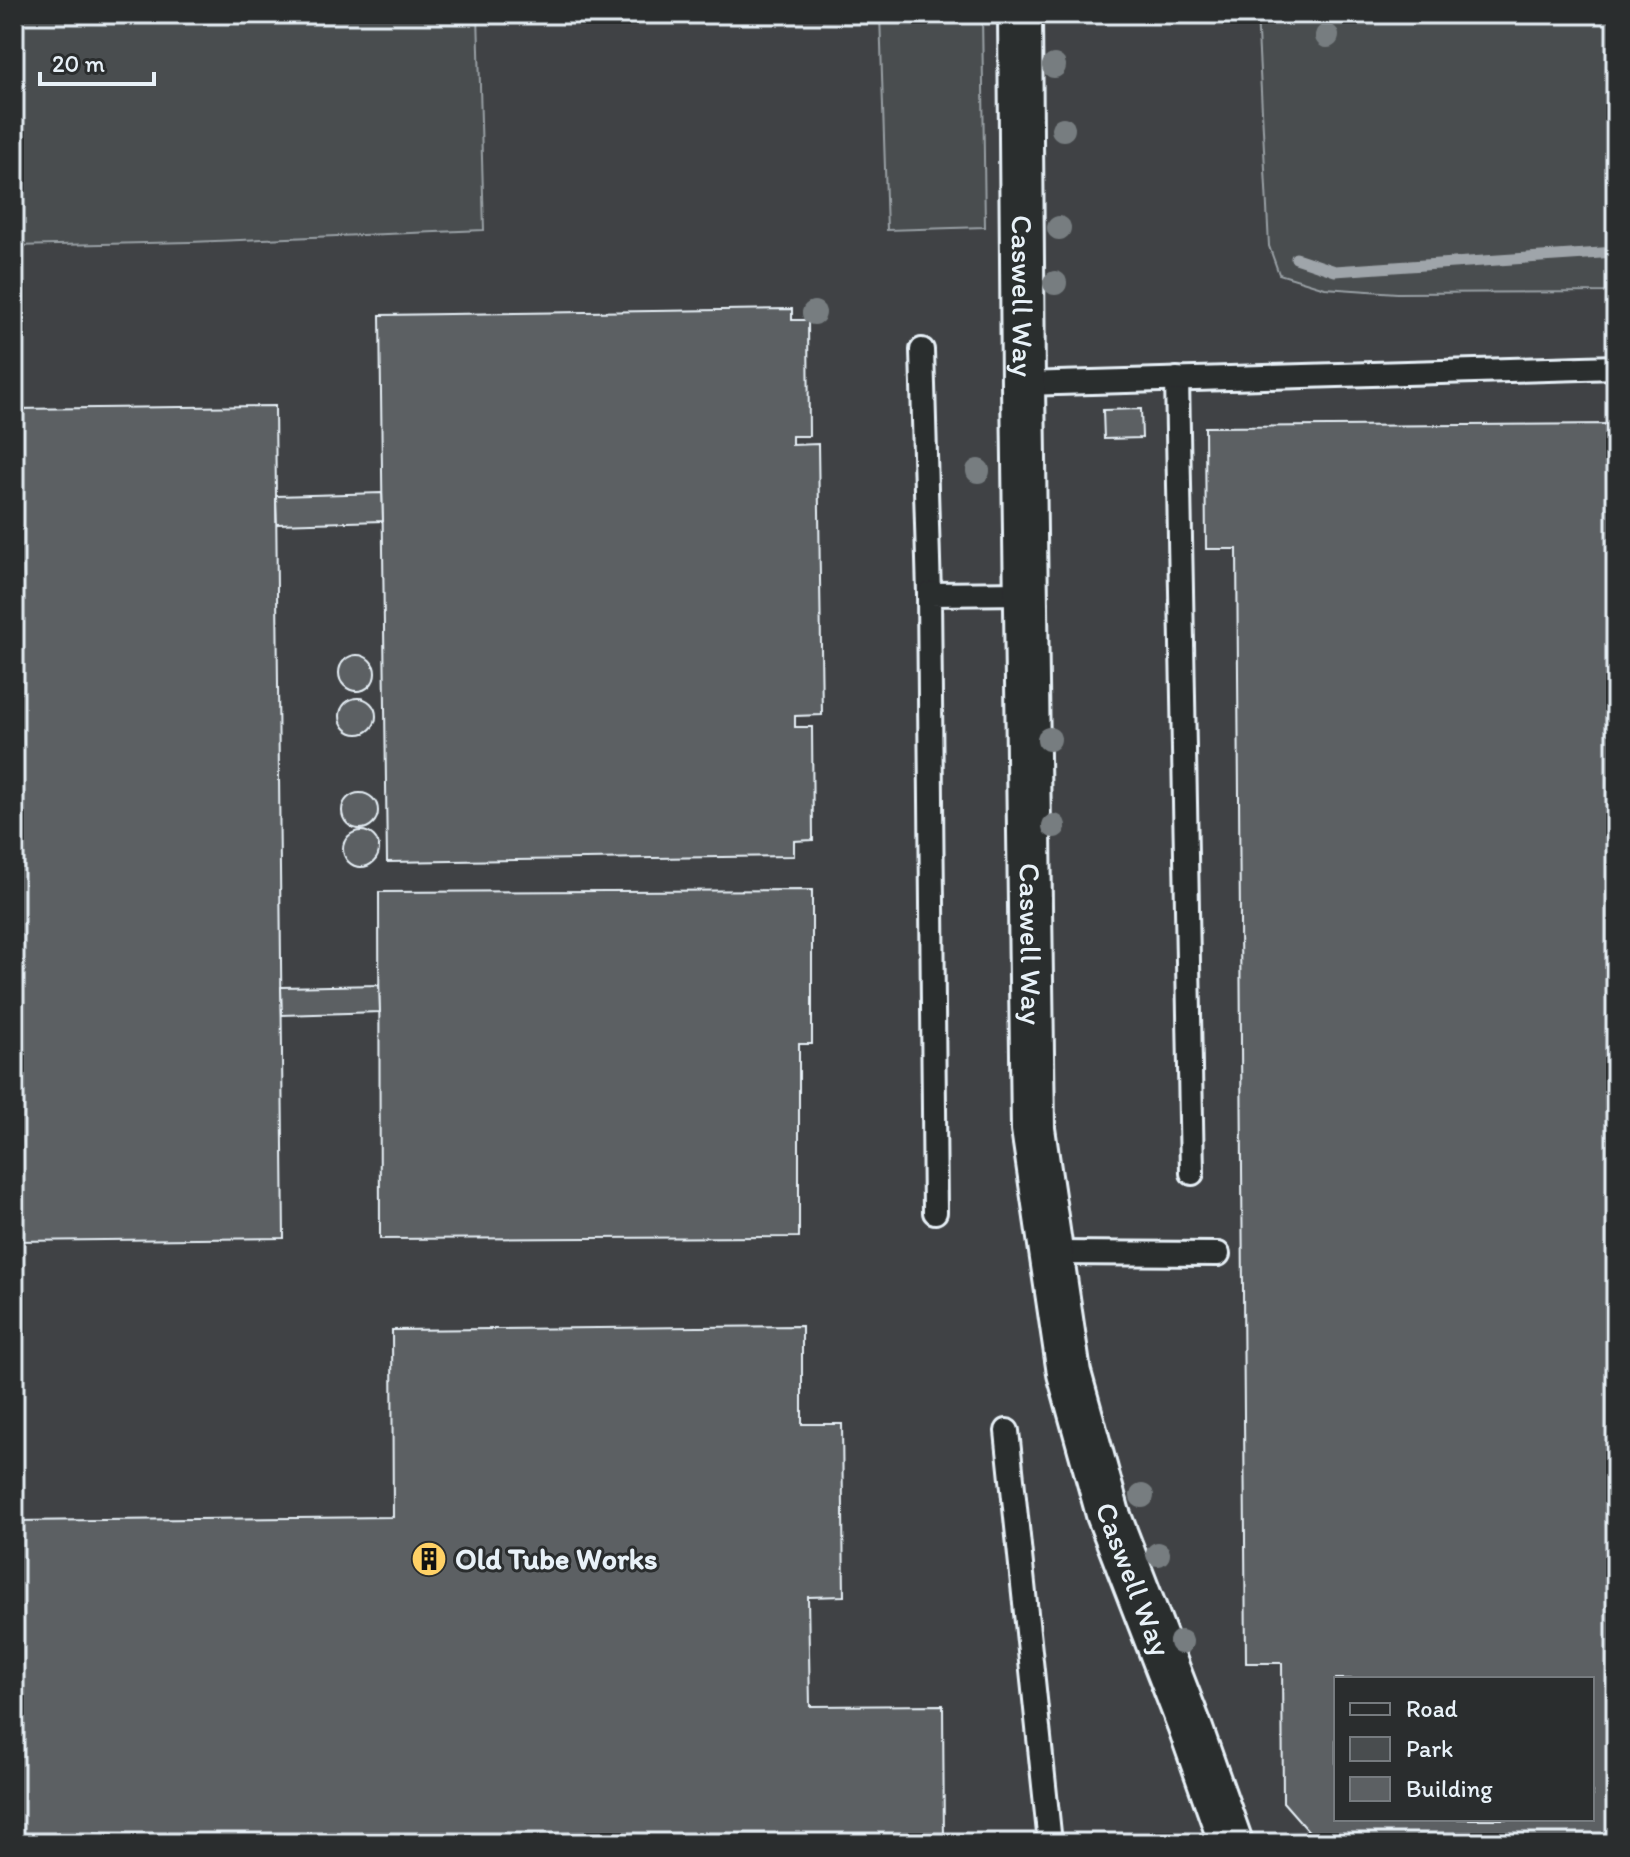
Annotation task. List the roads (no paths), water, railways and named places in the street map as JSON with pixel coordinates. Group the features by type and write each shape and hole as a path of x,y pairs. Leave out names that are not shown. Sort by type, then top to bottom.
{"street":[{"name":"Caswell Way","path":"1020,14 1033,1129 1069,1373 1108,1514 1231,1843"}],"lane":[{"path":"922,350 929,594 935,1212"},
{"path":"1023,384 1616,367"},
{"path":"1177,379 1192,1173"},
{"path":"929,594 1026,593"},
{"path":"1051,1253 1218,1254"},
{"path":"1007,1431 1050,1843"}],"waterway":[{"path":"1296,258 1335,271 1616,252"}],"place":[{"name":"Old Tube Works","path":"429,1559"}]}
